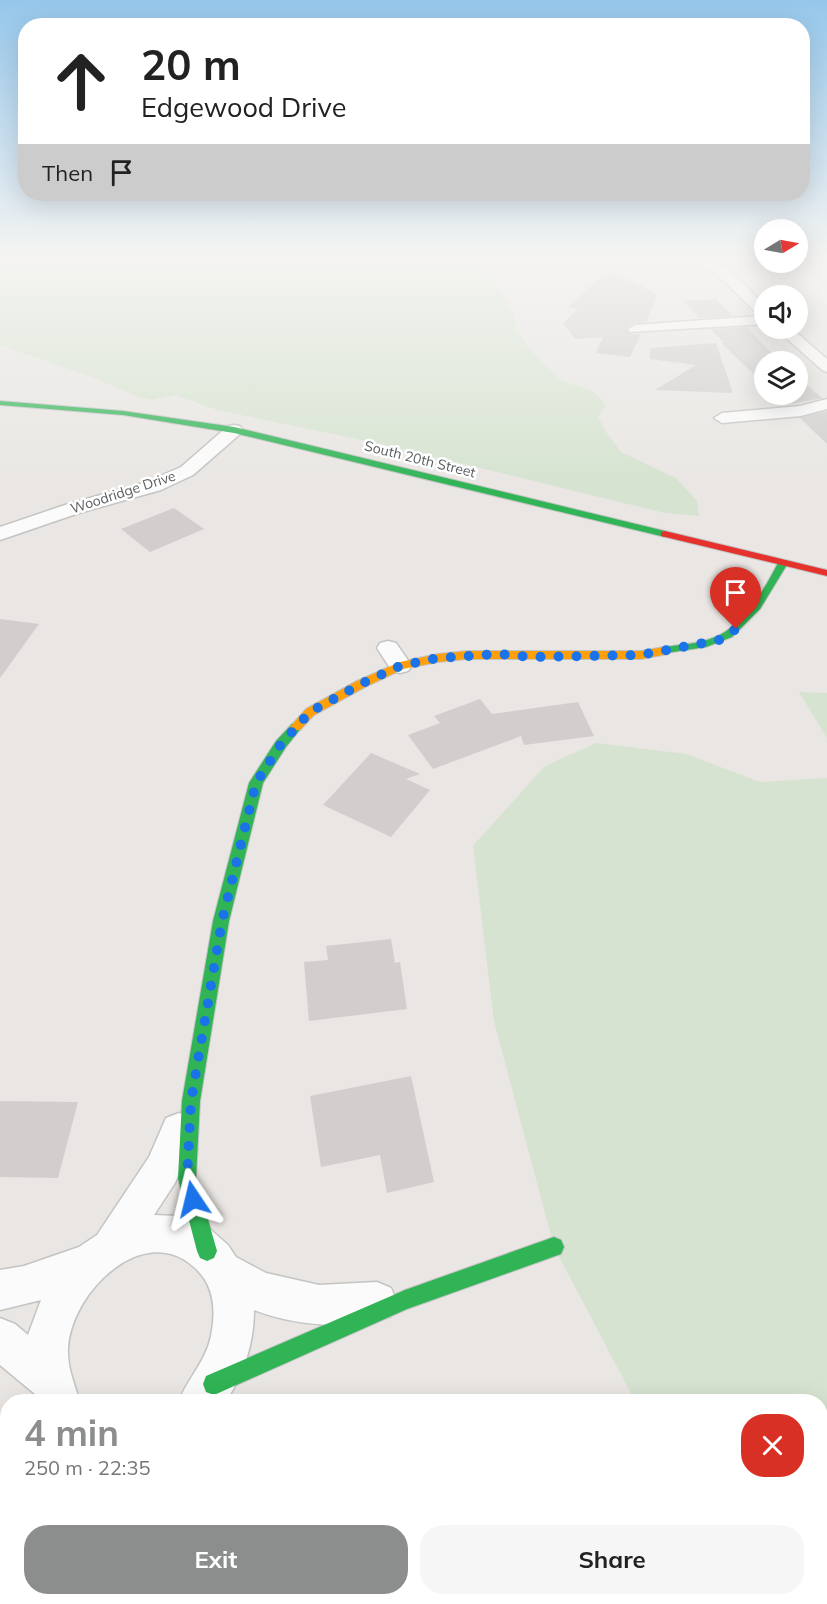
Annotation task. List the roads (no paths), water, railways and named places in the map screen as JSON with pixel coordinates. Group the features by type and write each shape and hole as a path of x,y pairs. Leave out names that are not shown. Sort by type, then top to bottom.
{"street":[{"path":"795,339 827,367"},
{"name":"South 20th Street","path":"0,403 123,413 234,430 827,573"},
{"path":"722,418 801,411 827,404"},
{"name":"Woodridge Drive","path":"0,534 162,482 187,471 234,430"},
{"path":"207,1392 229,1354 234,1324 233,1295 215,1261 187,1178 191,1101 222,921 256,783 281,744 310,712 361,684 394,657 641,655 719,640 736,629 774,583 783,563"},
{"path":"55,1390 47,1348 54,1317 68,1288 100,1255 162,1170 191,1101"},
{"path":"0,1290 24,1286 100,1255 138,1236 163,1233 187,1238 215,1261 260,1292 319,1305 405,1300"},
{"path":"207,1392 405,1300 554,1247"},
{"path":"0,1339 55,1390"}]}
